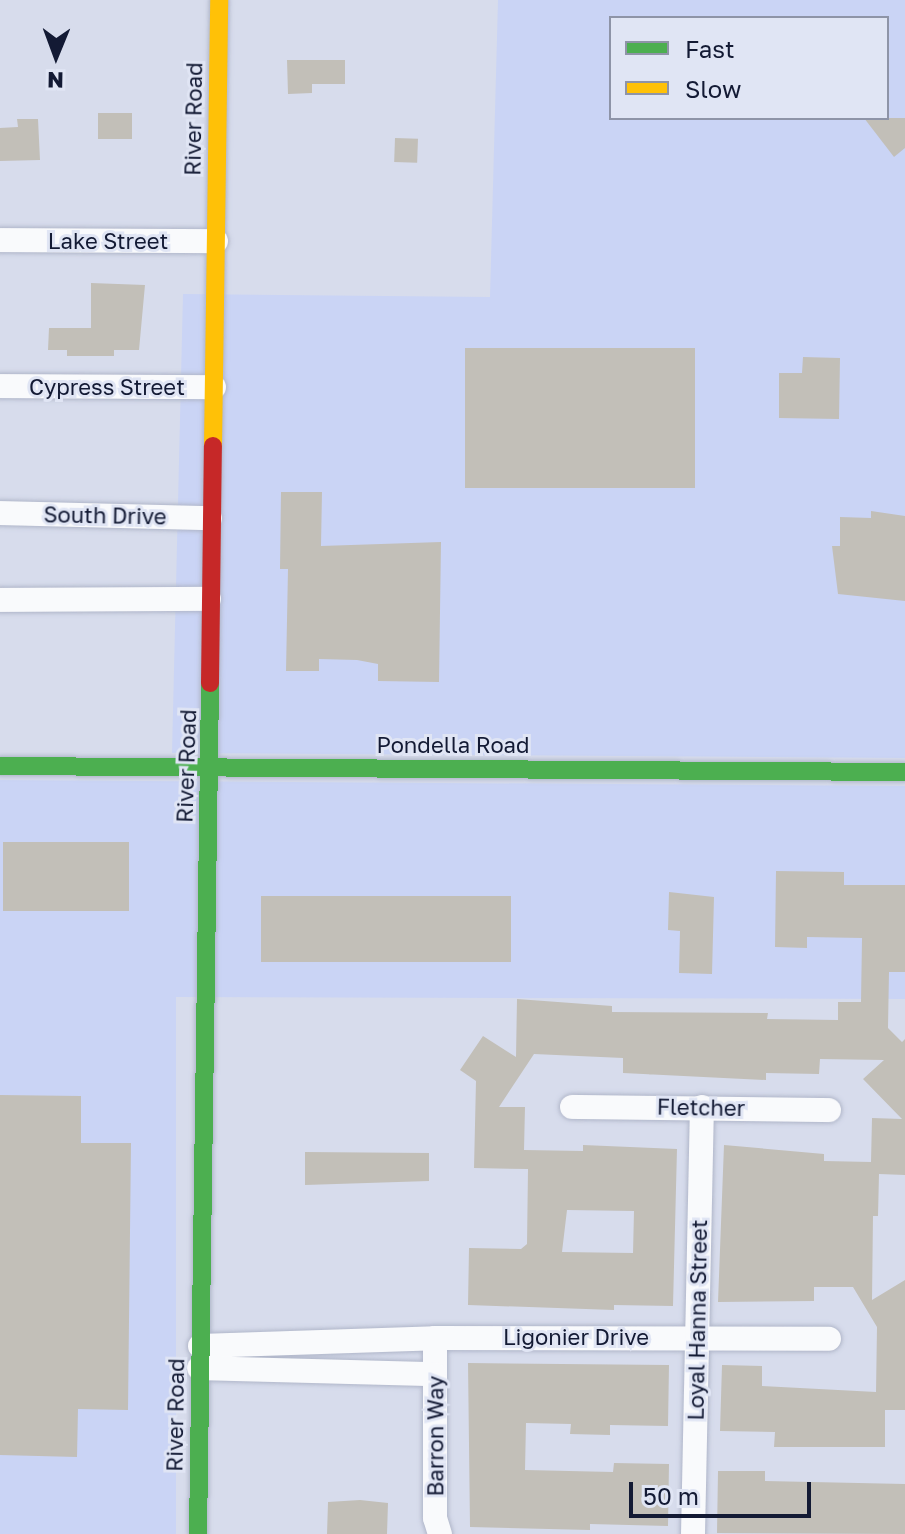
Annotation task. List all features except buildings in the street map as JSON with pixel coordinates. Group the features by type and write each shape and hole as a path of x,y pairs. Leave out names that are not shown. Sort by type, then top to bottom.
{"street":[{"name":"River Road","path":"198,1534 202,968 211,767 209,599 219,0"},
{"name":"Lake Street","path":"0,240 216,241"},
{"name":"Cypress Street","path":"0,386 214,387"},
{"name":"South Drive","path":"0,513 210,518"},
{"path":"0,600 209,599"},
{"name":"Pondella Road","path":"0,766 905,772"},
{"name":"Fletcher","path":"572,1107 829,1110"},
{"name":"Loyal Hanna Street","path":"693,1534 702,1107"},
{"name":"Ligonier Drive","path":"200,1357 323,1342 435,1338 829,1339"},
{"name":"Barron Way","path":"435,1338 435,1518 440,1534"},
{"path":"323,1342 324,1373"},
{"path":"200,1357 324,1373 434,1374"}],"shaded area":[{"path":"498,0 905,0 905,758 172,753 183,294 490,297"},
{"path":"0,780 905,786 905,999 176,997 176,1534 0,1534"}],"traffic: fast":[{"path":"198,1534 210,683"},
{"path":"0,766 905,772"}],"traffic: slow":[{"path":"213,446 219,0"}],"traffic: jam":[{"path":"210,683 213,446"}]}
